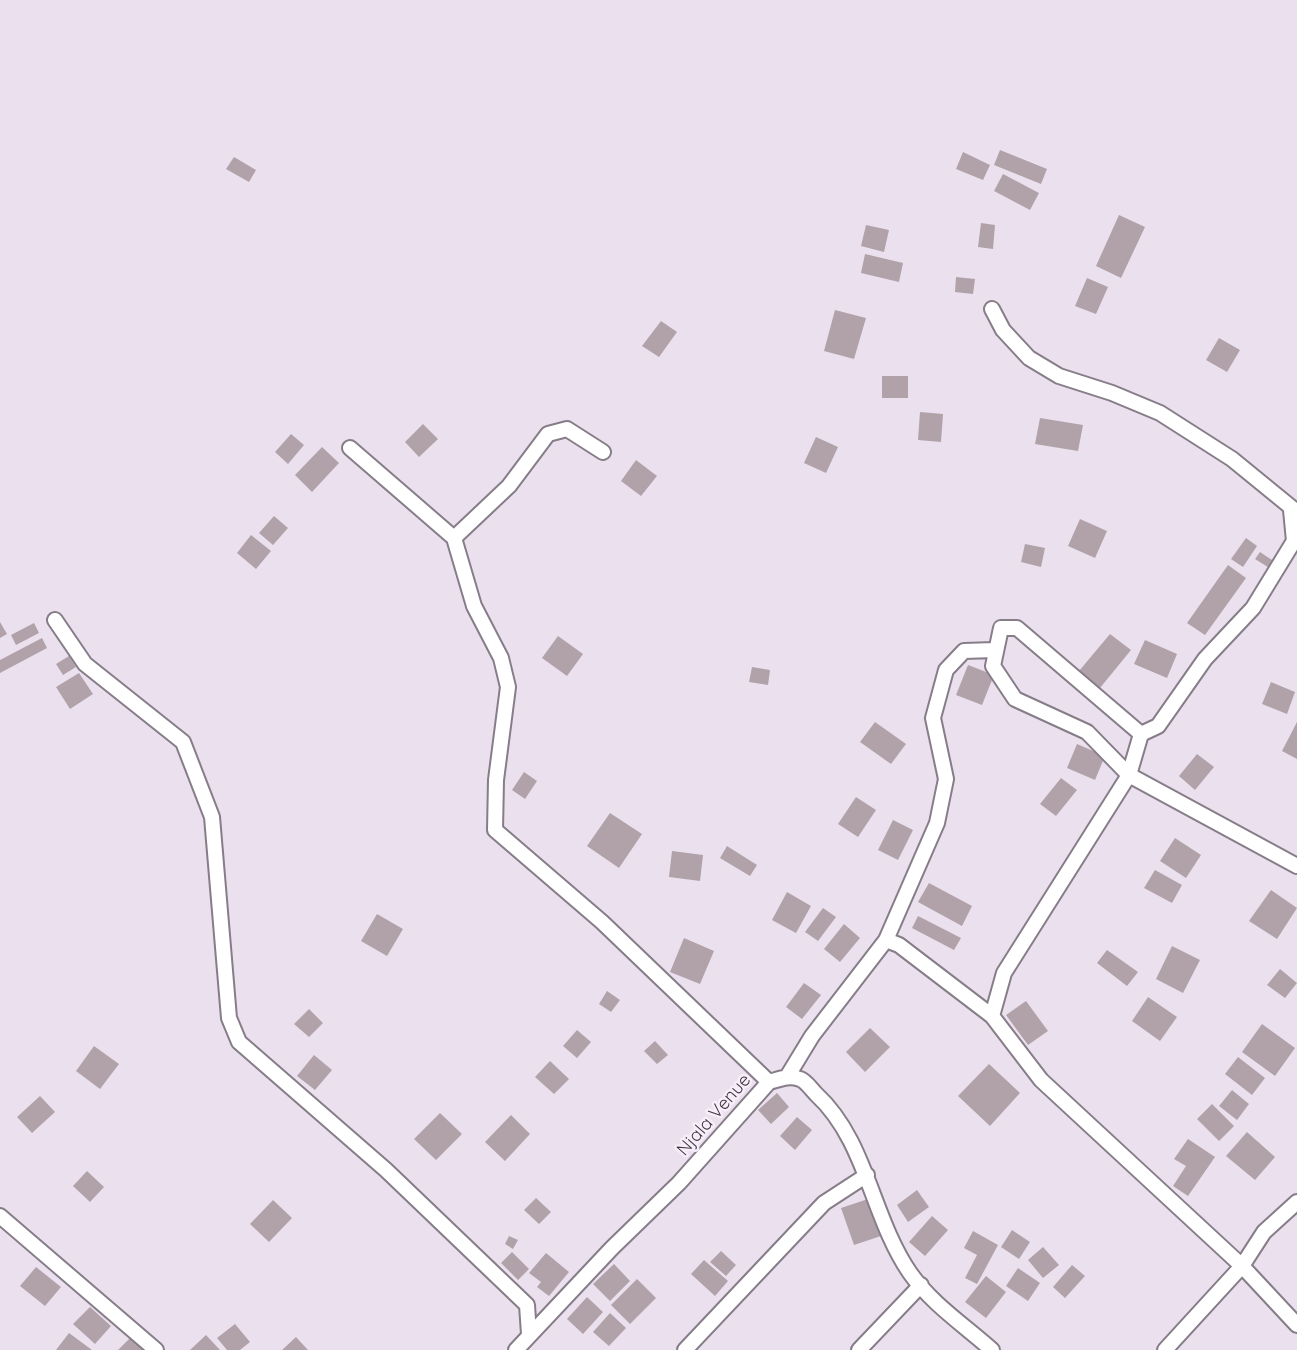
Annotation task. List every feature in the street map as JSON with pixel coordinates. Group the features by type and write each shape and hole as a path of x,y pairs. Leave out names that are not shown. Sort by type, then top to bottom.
{"street":[{"path":"992,309 1003,330 1029,358 1059,376 1112,393 1160,413 1232,459 1294,511 1294,541 1253,608 1205,659 1158,726 1141,734 1129,775 1004,973 992,1016"},
{"path":"454,538 509,486 548,434 567,429 603,452"},
{"path":"350,448 454,538 474,606 501,657 508,687 496,780 495,830 602,922 769,1082"},
{"path":"55,620 85,664 183,742 212,817 229,1018 239,1042 386,1170 527,1305 529,1334"},
{"path":"1141,734 1017,628 1001,628 994,650 993,666 1015,699 1087,732 1129,775 1297,866"},
{"path":"992,1350 939,1305 896,1249 867,1175 832,1107 803,1080 787,1077 813,1036 886,940 937,823 946,779 933,718 946,670 964,651 994,650"},
{"path":"886,940 899,946 992,1016 1041,1080 1242,1266 1297,1325"},
{"name":"Njala Venue","path":"516,1350 679,1183 769,1082 787,1077"},
{"path":"685,1350 824,1203 867,1175"},
{"path":"1165,1350 1242,1266 1264,1232 1297,1202"},
{"path":"0,1216 156,1350"},
{"path":"859,1350 921,1285"}],"building":[{"path":"1000,150 1047,169 1041,184 994,165"},
{"path":"963,152 990,165 983,180 956,169"},
{"path":"234,157 256,170 249,182 226,169"},
{"path":"1003,174 1039,193 1030,210 994,191"},
{"path":"1119,215 1145,227 1121,278 1096,266"},
{"path":"981,223 995,225 993,249 978,247"},
{"path":"866,225 889,230 884,252 861,246"},
{"path":"865,254 903,263 899,282 861,273"},
{"path":"956,277 975,279 973,294 955,292"},
{"path":"1087,278 1108,287 1096,314 1075,306"},
{"path":"835,310 866,318 854,359 824,351"},
{"path":"661,321 677,332 659,357 642,346"},
{"path":"1219,338 1240,350 1227,372 1206,360"},
{"path":"882,376 908,376 908,398 882,398"},
{"path":"920,412 943,414 941,442 918,440"},
{"path":"1040,418 1083,425 1078,451 1035,444"},
{"path":"423,424 438,439 419,457 405,442"},
{"path":"291,434 304,445 288,464 275,452"},
{"path":"816,437 838,447 826,473 804,463"},
{"path":"322,447 339,463 312,492 295,475"},
{"path":"636,460 657,476 641,496 621,481"},
{"path":"274,516 288,528 273,545 259,533"},
{"path":"1080,519 1107,531 1095,558 1068,546"},
{"path":"251,535 271,551 256,569 237,553"},
{"path":"1246,538 1257,546 1243,567 1231,559"},
{"path":"1025,544 1045,548 1041,567 1021,562"},
{"path":"1260,552 1275,562 1271,569 1255,559"},
{"path":"1228,565 1246,578 1205,635 1187,623"},
{"path":"0,622 7,634 0,638"},
{"path":"34,623 39,633 16,645 11,635"},
{"path":"1110,634 1131,650 1100,688 1079,671"},
{"path":"558,636 583,654 567,676 542,658"},
{"path":"42,638 47,648 0,673 0,660"},
{"path":"1145,640 1177,654 1167,678 1134,664"},
{"path":"69,656 76,667 63,675 56,664"},
{"path":"968,665 994,675 982,705 956,695"},
{"path":"752,667 770,670 768,685 749,682"},
{"path":"79,673 93,694 70,709 56,687"},
{"path":"1271,682 1295,692 1287,714 1262,704"},
{"path":"875,722 906,744 891,764 860,742"},
{"path":"1297,722 1297,759 1282,751"},
{"path":"1077,744 1105,756 1095,780 1067,768"},
{"path":"1197,754 1214,767 1195,790 1179,776"},
{"path":"524,772 537,781 525,799 512,790"},
{"path":"1061,778 1077,790 1056,816 1040,804"},
{"path":"856,797 876,810 858,837 838,824"},
{"path":"610,813 642,834 619,868 587,846"},
{"path":"893,820 913,830 898,860 878,850"},
{"path":"1175,838 1201,855 1186,878 1160,861"},
{"path":"727,846 757,865 750,876 720,858"},
{"path":"672,851 703,855 700,881 669,877"},
{"path":"1155,870 1182,885 1172,903 1144,888"},
{"path":"929,883 972,906 962,926 918,902"},
{"path":"1271,890 1297,908 1277,939 1249,921"},
{"path":"787,892 811,906 796,933 772,920"},
{"path":"823,908 836,917 818,941 805,932"},
{"path":"377,914 403,929 387,956 361,941"},
{"path":"918,916 961,938 954,950 912,928"},
{"path":"844,924 860,938 840,962 824,949"},
{"path":"684,938 714,951 700,984 670,972"},
{"path":"1172,946 1200,960 1183,993 1156,979"},
{"path":"1107,950 1138,972 1127,986 1097,963"},
{"path":"1280,969 1297,983 1285,998 1267,985"},
{"path":"804,983 821,995 802,1019 786,1007"},
{"path":"607,991 620,1000 611,1012 599,1004"},
{"path":"1148,997 1177,1017 1160,1041 1132,1021"},
{"path":"1026,1001 1048,1031 1028,1045 1006,1015"},
{"path":"309,1009 323,1023 309,1037 294,1024"},
{"path":"1262,1024 1295,1048 1275,1076 1242,1052"},
{"path":"870,1028 890,1047 865,1072 846,1052"},
{"path":"577,1030 591,1042 577,1058 563,1046"},
{"path":"655,1041 668,1055 657,1064 644,1051"},
{"path":"94,1046 119,1064 100,1089 76,1071"},
{"path":"314,1055 332,1070 315,1090 297,1076"},
{"path":"1238,1057 1265,1078 1252,1095 1225,1074"},
{"path":"550,1061 569,1079 554,1094 535,1077"},
{"path":"989,1064 1020,1093 990,1126 958,1096"},
{"path":"1232,1090 1249,1104 1237,1120 1219,1106"},
{"path":"777,1093 789,1107 771,1124 758,1110"},
{"path":"40,1096 55,1112 32,1133 17,1117"},
{"path":"1212,1104 1234,1126 1219,1141 1197,1119"},
{"path":"440,1113 462,1134 436,1160 414,1139"},
{"path":"511,1115 530,1134 505,1161 485,1142"},
{"path":"797,1117 812,1130 795,1150 780,1136"},
{"path":"1247,1132 1275,1157 1255,1180 1226,1156"},
{"path":"1188,1139 1215,1157 1188,1196 1173,1186 1186,1166 1174,1159"},
{"path":"87,1171 104,1187 90,1202 73,1186"},
{"path":"917,1190 929,1207 908,1222 897,1205"},
{"path":"536,1198 551,1212 539,1224 524,1210"},
{"path":"868,1199 881,1236 854,1245 841,1208"},
{"path":"273,1200 292,1218 269,1242 250,1224"},
{"path":"932,1216 948,1230 925,1256 909,1242"},
{"path":"1012,1230 1030,1242 1019,1259 1001,1247"},
{"path":"973,1231 998,1245 977,1284 965,1278 977,1255 964,1248"},
{"path":"509,1236 518,1240 513,1249 505,1244"},
{"path":"1043,1247 1059,1265 1043,1278 1028,1260"},
{"path":"721,1251 736,1265 726,1276 710,1262"},
{"path":"512,1252 529,1269 518,1280 501,1263"},
{"path":"546,1253 569,1272 549,1296 537,1287 541,1282 529,1273"},
{"path":"704,1260 728,1281 715,1296 691,1274"},
{"path":"614,1264 630,1281 610,1301 593,1284"},
{"path":"1072,1265 1085,1276 1065,1298 1053,1287"},
{"path":"36,1267 61,1287 45,1306 20,1286"},
{"path":"1018,1268 1040,1283 1028,1301 1006,1286"},
{"path":"986,1276 1006,1292 986,1318 965,1302"},
{"path":"637,1279 656,1298 630,1324 611,1305"},
{"path":"587,1297 603,1312 583,1334 567,1319"},
{"path":"90,1307 111,1326 95,1344 73,1324"},
{"path":"610,1313 626,1328 609,1346 593,1332"},
{"path":"235,1324 250,1342 240,1350 227,1350 217,1338"},
{"path":"69,1333 92,1350 56,1350"},
{"path":"206,1335 220,1350 190,1350"},
{"path":"131,1337 145,1350 118,1350"},
{"path":"296,1337 308,1350 282,1350"}]}
